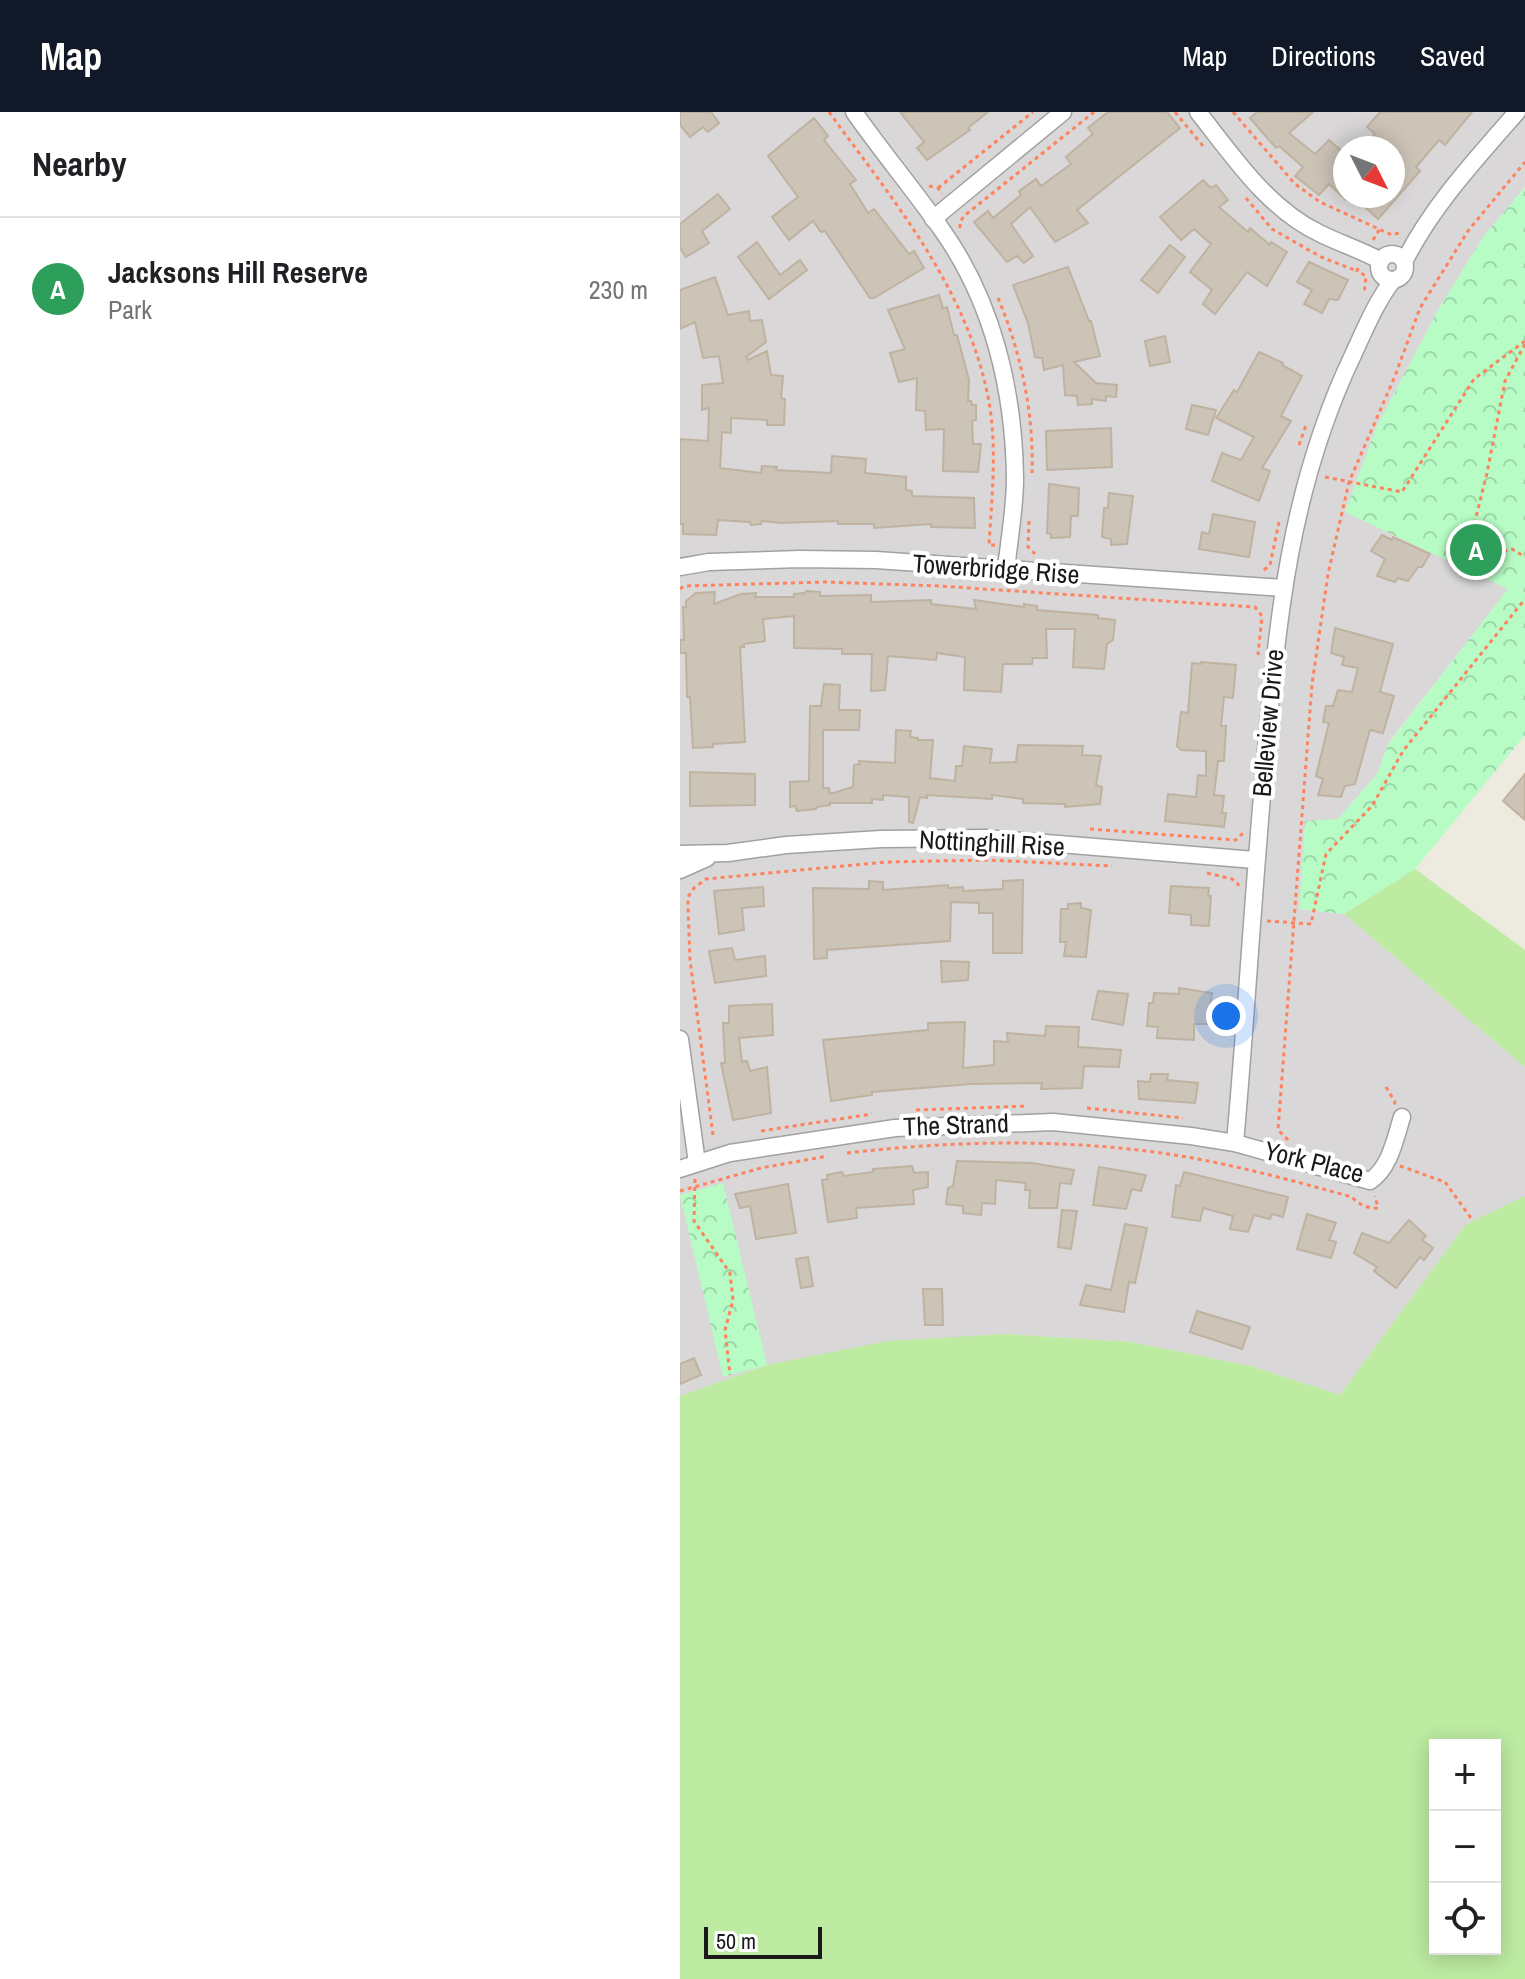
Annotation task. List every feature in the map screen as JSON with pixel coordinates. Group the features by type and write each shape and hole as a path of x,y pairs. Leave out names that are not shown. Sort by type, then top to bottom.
{"street":[{"path":"854,112 933,219 970,279 997,341 1011,410 1015,481 1006,570"},
{"path":"933,219 1063,112"},
{"path":"1198,112 1275,204 1318,233 1390,266"},
{"name":"Belleview Drive","path":"1235,1143 1255,860 1277,624 1294,524 1341,380 1370,319 1390,266 1418,224 1517,112"},
{"name":"Towerbridge Rise","path":"680,560 861,560 1283,588"},
{"name":"Towerbridge Rise","path":"680,567 709,562"},
{"name":"Nottinghill Rise","path":"680,870 697,861 728,853 786,845 881,839 985,838 1255,860"},
{"name":"Nottinghill Rise","path":"680,854 728,853"},
{"path":"680,1039 697,1163"},
{"name":"York Place","path":"1235,1143 1370,1181 1378,1175 1386,1161 1396,1116"},
{"name":"The Strand","path":"680,1169 730,1153 895,1128 978,1124 1053,1122 1235,1143"}],"path":[{"path":"829,112 940,269 973,338 988,394 994,460 989,545 1028,547 1040,556"},
{"path":"938,188 1033,112"},
{"path":"960,228 964,216 1094,112"},
{"path":"1233,112 1295,184 1320,202 1392,235 1418,224"},
{"path":"1300,1144 1287,1140 1278,1130 1312,684 1328,574 1349,482 1395,376 1420,308 1468,231 1525,162"},
{"path":"995,290 1010,326 1023,379 1033,438 1032,484"},
{"path":"1309,474 1402,492 1474,379 1525,342"},
{"path":"1525,342 1505,381 1472,533 1490,555 1512,549 1525,557"},
{"path":"1028,547 1029,515"},
{"path":"680,589 684,586 825,582 939,586 1255,607 1262,616 1258,658"},
{"path":"1252,920 1311,924 1326,854 1372,806 1403,751 1525,599"},
{"path":"1206,838 1236,840 1246,831"},
{"path":"713,1135 690,960 688,901 694,888 706,879 886,862 988,860 1113,866"},
{"path":"1193,872 1232,879 1238,884 1238,898"},
{"path":"680,903 688,901"},
{"path":"1386,1087 1395,1102 1396,1116"},
{"path":"912,1110 1034,1106"},
{"path":"1078,1108 1192,1120"},
{"path":"759,1131 885,1112"},
{"path":"693,1136 713,1135 723,1140"},
{"path":"680,1191 761,1168 837,1154 905,1146 994,1142 1091,1146 1186,1157 1283,1178 1352,1197 1357,1203 1378,1208 1370,1181"},
{"path":"1386,1161 1445,1182 1473,1221"},
{"path":"697,1163 694,1221 730,1273 733,1300 725,1330 730,1375"}],"shaded area":[{"path":"680,112 1525,112 1525,187 1484,236 1438,310 1376,428 1509,588 1389,742 1377,774 1338,819 1299,909 1344,914 1525,1067 1525,1196 1465,1225 1340,1395 1251,1366 1131,1342 1005,1334 767,1365 680,1396"}],"green space":[{"path":"1525,187 1525,735 1415,869 1344,914 1299,909 1305,821 1338,819 1377,774 1389,743 1508,589 1345,512 1376,428 1438,310 1484,236"},
{"path":"1415,869 1525,950 1525,1067 1344,914"},
{"path":"723,1183 767,1365 723,1377 680,1195"},
{"path":"1525,1196 1525,1979 680,1979 680,1396 767,1365 888,1341 1005,1334 1131,1342 1251,1366 1340,1395 1465,1225"}],"building":[{"path":"680,112 711,112 719,123 708,132 703,127 690,137 680,125"},
{"path":"900,112 988,112 968,128 970,130 927,160 917,148 924,142"},
{"path":"1108,112 1167,112 1180,128 1077,210 1088,223 1055,242 1030,207 1011,224 1033,256 1024,263 1017,256 1007,262 974,222 988,211 993,218 1021,195 1019,191 1036,179 1041,186 1071,164 1066,157 1093,134 1088,128"},
{"path":"1257,112 1313,112 1289,133 1315,154 1329,140 1333,144 1333,188 1329,184 1319,195 1295,176 1303,167 1279,146 1276,148 1250,118"},
{"path":"1380,112 1472,112 1445,145 1439,140 1416,167 1420,171 1405,188 1405,136 1373,136 1375,134 1367,127"},
{"path":"814,118 828,136 824,140 856,180 850,184 868,213 874,209 909,254 914,251 924,268 874,298 870,298 825,231 821,232 813,221 789,240 772,217 798,197 768,156"},
{"path":"1203,180 1211,188 1216,185 1228,200 1219,207 1248,232 1250,228 1270,245 1271,242 1287,252 1267,286 1247,272 1215,314 1203,304 1212,290 1190,272 1211,244 1194,229 1181,240 1160,217"},
{"path":"718,194 730,209 702,231 709,243 686,257 680,248 680,224"},
{"path":"1366,208 1388,208 1378,219"},
{"path":"757,242 780,275 800,260 807,270 769,299 738,257"},
{"path":"1170,245 1185,257 1158,293 1141,280"},
{"path":"1309,262 1348,280 1338,300 1329,299 1322,313 1304,304 1312,290 1297,282"},
{"path":"1068,267 1091,321 1100,356 1074,362 1096,383 1117,385 1116,397 1106,396 1106,401 1092,399 1092,404 1078,405 1077,396 1065,395 1063,365 1044,370 1042,358 1035,357 1028,323 1013,285"},
{"path":"715,277 728,315 749,311 750,321 762,320 766,342 746,357 748,360 767,351 771,375 783,376 781,398 785,399 784,425 767,425 767,420 731,418 731,433 722,432 720,468 761,473 762,466 777,467 776,470 831,473 832,456 866,459 865,473 906,477 906,490 912,491 912,496 974,498 975,528 931,527 931,524 874,528 874,524 838,524 838,521 762,521 761,524 751,525 750,522 718,520 716,535 683,534 683,524 680,524 680,439 708,441 709,408 702,410 702,385 723,383 719,356 703,358 695,322 680,329 680,290"},
{"path":"939,295 941,309 947,307 954,335 957,335 969,380 968,401 976,405 976,420 972,421 973,444 981,444 978,472 943,471 944,429 926,430 925,411 916,410 917,378 899,382 890,353 905,349 888,310"},
{"path":"1165,336 1170,362 1150,366 1145,341"},
{"path":"1259,352 1302,376 1281,416 1291,421 1262,468 1270,471 1259,501 1212,481 1222,453 1241,460 1254,437 1216,418 1234,390 1237,392"},
{"path":"1192,405 1216,410 1208,435 1186,429"},
{"path":"1111,428 1112,467 1047,470 1046,431"},
{"path":"1049,484 1079,488 1078,516 1071,516 1070,537 1051,538 1051,534 1047,533"},
{"path":"1109,493 1133,496 1127,544 1111,545 1111,539 1102,537 1104,508 1108,508"},
{"path":"1213,514 1255,522 1249,557 1199,549 1202,532 1209,534"},
{"path":"1382,535 1430,554 1408,581 1398,578 1395,582 1377,576 1385,559 1371,551"},
{"path":"715,592 714,604 741,594 794,597 794,594 820,592 820,596 871,595 871,602 931,600 931,604 976,609 974,600 1098,615 1098,618 1115,620 1113,640 1107,644 1104,669 1073,667 1075,629 1046,629 1047,658 1033,658 1032,664 1003,664 1001,692 964,690 965,657 937,653 936,660 888,656 885,690 871,691 872,654 842,654 842,649 794,648 794,616 763,619 765,641 740,647 745,742 693,748 686,653 680,653 680,640 684,640 683,607 686,607 686,601 696,593"},
{"path":"1335,628 1393,644 1380,692 1394,696 1383,733 1370,730 1355,784 1345,786 1341,797 1318,795 1323,779 1316,776 1329,723 1323,722 1326,706 1333,706 1338,690 1352,692 1358,668 1342,665 1344,657 1331,653"},
{"path":"1192,663 1236,665 1233,698 1224,697 1221,726 1226,726 1224,761 1218,761 1214,795 1224,796 1224,827 1165,821 1168,794 1196,797 1198,775 1206,776 1206,751 1181,750 1177,746 1181,712 1188,713"},
{"path":"824,684 840,685 839,710 860,710 859,730 823,730 823,788 829,788 830,794 853,787 854,765 860,764 859,761 895,763 896,730 911,731 910,737 918,740 933,740 930,778 955,781 956,766 962,766 964,746 992,749 990,763 1016,762 1018,745 1083,746 1082,755 1101,756 1096,785 1102,787 1100,804 1065,807 1065,804 1023,803 1023,799 992,795 992,799 927,795 927,798 920,797 913,823 909,822 909,797 883,795 883,800 872,799 872,803 830,803 816,809 797,811 795,806 790,807 790,782 809,781 810,706 821,706"},
{"path":"690,772 755,774 755,805 690,806"},
{"path":"1525,774 1525,820 1503,801"},
{"path":"1023,880 1022,953 993,953 993,913 979,913 979,903 951,902 950,941 827,950 827,958 814,959 813,888 869,889 869,881 883,882 883,890 948,885 948,888 963,887 963,891 1003,889 1003,881"},
{"path":"1171,886 1209,888 1209,926 1191,925 1191,915 1169,913"},
{"path":"763,887 764,906 742,908 744,930 719,934 714,891"},
{"path":"1081,903 1081,908 1091,910 1086,957 1064,956 1066,942 1060,942 1061,909 1068,909 1068,904"},
{"path":"732,948 735,960 765,956 766,976 715,983 709,951"},
{"path":"941,961 969,962 968,980 942,982"},
{"path":"1179,988 1212,993 1208,1024 1194,1024 1194,1040 1157,1038 1158,1027 1147,1026 1149,1003 1153,1003 1154,993 1179,994"},
{"path":"1098,991 1128,994 1123,1025 1092,1019"},
{"path":"772,1004 773,1035 739,1038 742,1062 747,1061 750,1071 767,1067 771,1113 733,1120 721,1063 725,1063 723,1023 729,1023 729,1006"},
{"path":"965,1022 963,1068 994,1065 994,1041 1008,1042 1007,1033 1045,1036 1046,1026 1079,1027 1078,1047 1121,1050 1119,1067 1084,1066 1082,1088 1041,1089 1042,1083 971,1084 872,1092 872,1095 831,1101 823,1040 928,1030 928,1023"},
{"path":"1151,1074 1168,1074 1167,1080 1198,1083 1195,1103 1139,1099 1138,1081 1150,1082"},
{"path":"957,1161 1032,1163 1074,1170 1071,1184 1060,1183 1057,1208 1029,1208 1030,1190 1025,1190 1026,1183 996,1180 995,1204 982,1203 981,1215 963,1213 963,1206 946,1204"},
{"path":"912,1166 914,1173 928,1172 928,1187 913,1190 914,1204 856,1208 857,1218 828,1222 822,1180 828,1179 827,1175 842,1172 844,1176 873,1172 873,1169"},
{"path":"1099,1167 1146,1175 1141,1191 1132,1189 1126,1209 1093,1205"},
{"path":"1184,1172 1288,1197 1283,1217 1272,1214 1270,1219 1254,1215 1248,1232 1230,1229 1233,1216 1203,1208 1200,1221 1172,1217 1176,1185 1180,1186"},
{"path":"788,1184 796,1233 756,1239 750,1206 740,1208 735,1194"},
{"path":"1062,1210 1077,1211 1071,1249 1058,1247"},
{"path":"1307,1214 1336,1223 1329,1240 1336,1242 1331,1258 1297,1249"},
{"path":"1409,1220 1426,1236 1422,1240 1433,1248 1424,1260 1420,1257 1396,1288 1374,1271 1377,1267 1354,1253 1362,1233 1389,1243"},
{"path":"1125,1224 1147,1228 1135,1283 1129,1282 1124,1312 1080,1305 1086,1285 1111,1290"},
{"path":"808,1257 813,1286 801,1288 796,1259"},
{"path":"923,1289 942,1289 943,1325 925,1325"},
{"path":"1197,1311 1250,1327 1242,1349 1190,1332"},
{"path":"694,1358 701,1375 680,1384 680,1364"}],"place":[{"name":"Jacksons Hill Reserve","path":"1476,550"}]}
